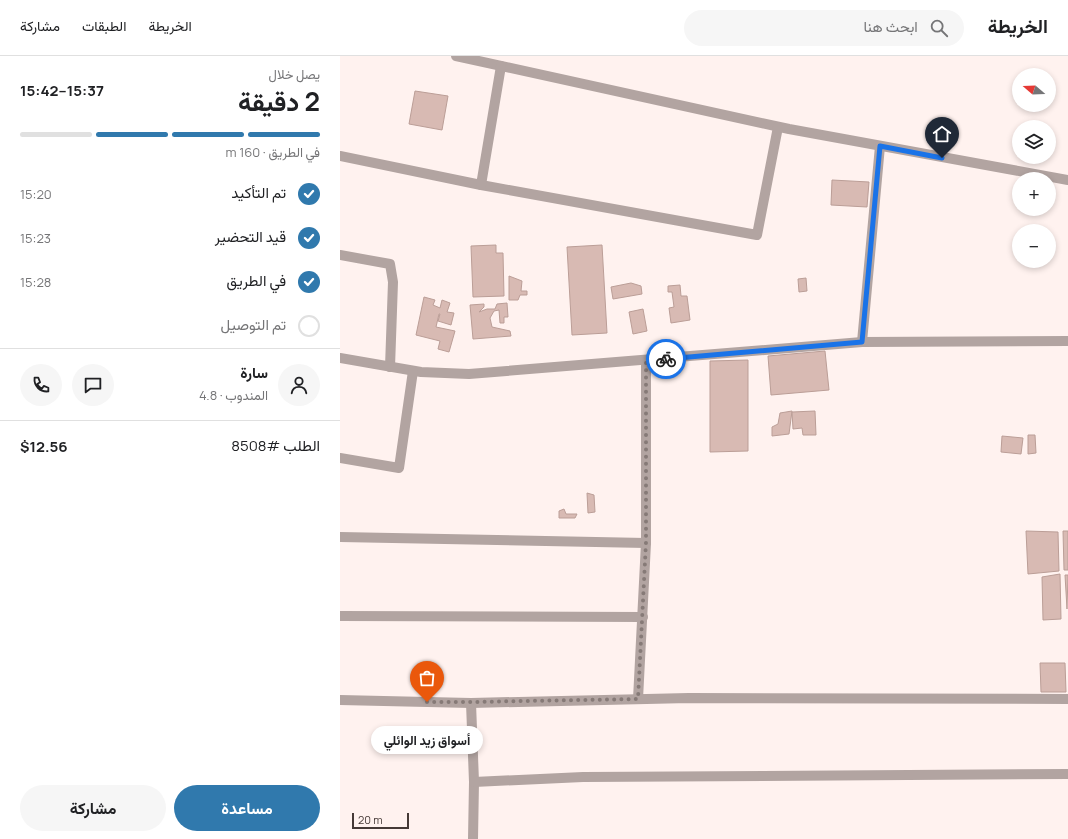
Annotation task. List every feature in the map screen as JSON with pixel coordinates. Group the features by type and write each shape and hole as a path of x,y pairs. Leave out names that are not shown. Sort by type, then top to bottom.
{"street":[{"path":"456,56 778,127 1068,180"},
{"path":"482,185 501,66"},
{"path":"340,156 482,185 757,235 778,127"},
{"path":"862,342 880,146"},
{"path":"340,255 390,264 393,282 390,367"},
{"path":"340,358 421,372 469,374 646,361 862,342 1068,341"},
{"path":"638,699 646,542 646,361"},
{"path":"340,458 399,468 413,371"},
{"path":"340,537 646,542"},
{"path":"340,616 643,617"},
{"path":"340,700 471,702 638,699 1068,699"},
{"path":"471,702 474,782 473,839"},
{"path":"474,782 583,777 1068,774"}],"building":[{"path":"415,91 448,96 442,130 409,124"},
{"path":"832,180 869,182 867,207 831,205"},
{"path":"496,245 496,253 503,253 504,296 473,297 471,246"},
{"path":"602,245 607,333 572,335 567,247"},
{"path":"509,276 522,281 521,291 527,291 527,295 520,295 518,300 509,300"},
{"path":"806,278 807,291 799,292 798,279"},
{"path":"631,283 641,286 642,294 613,299 611,287"},
{"path":"680,285 681,296 687,296 690,320 671,323 669,308 674,307 672,292 668,292 668,286"},
{"path":"424,297 435,300 433,305 440,308 442,300 450,303 447,312 454,313 451,325 438,321 439,314 436,327 455,331 449,352 438,349 440,341 416,335"},
{"path":"507,303 508,317 504,317 504,323 500,323 499,310 494,311 490,318 492,327 510,331 511,336 473,339 470,305 484,304 484,307 479,312 487,309 495,309 497,304"},
{"path":"643,309 647,331 633,334 629,312"},
{"path":"825,351 829,390 771,395 768,356"},
{"path":"748,360 748,451 710,452 710,361"},
{"path":"792,411 789,434 772,436 772,427 778,424 780,413"},
{"path":"815,411 816,435 803,435 802,428 793,429 792,412"},
{"path":"1028,435 1035,435 1036,453 1028,454"},
{"path":"1002,436 1023,438 1021,454 1001,452"},
{"path":"587,493 594,495 595,512 588,513"},
{"path":"564,509 566,514 577,514 575,518 559,518 559,511"},
{"path":"1026,531 1058,532 1059,571 1028,574"},
{"path":"1063,531 1068,531 1068,570 1064,570"},
{"path":"1060,574 1061,619 1043,620 1042,577"},
{"path":"1065,575 1068,575 1067,609"},
{"path":"1040,663 1065,663 1066,692 1041,692"}],"way so far":[{"path":"427,702 638,699 646,542 646,361 666,359"}],"place":[{"name":"أسواق زيد الوائلي","path":"427,702"}],"route":[{"path":"666,359 862,342 880,146 942,158"}]}
